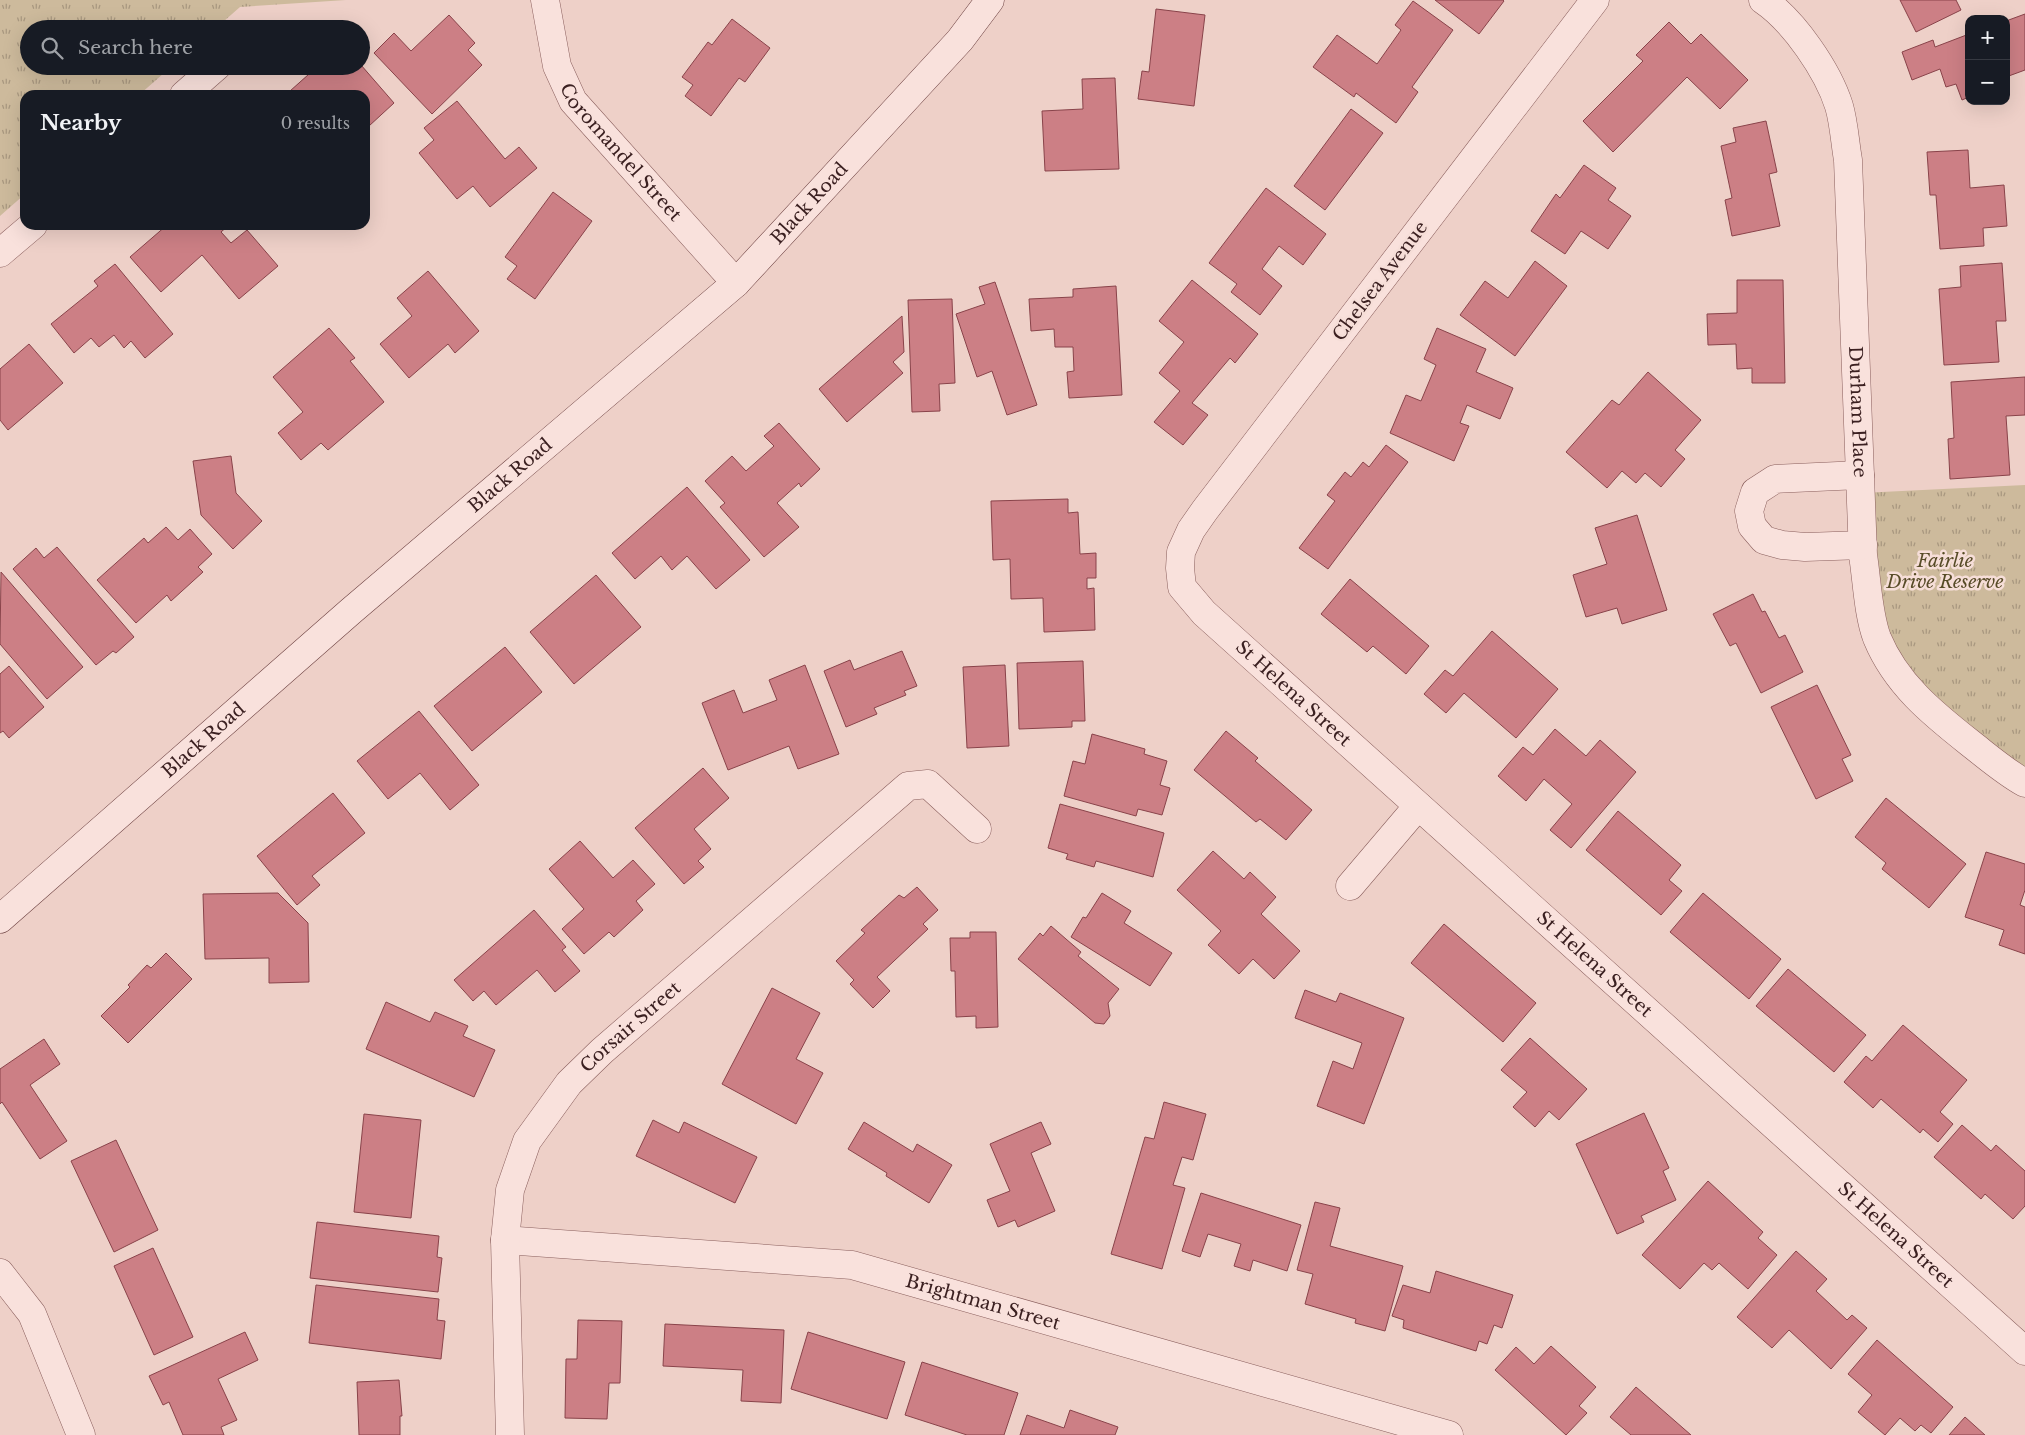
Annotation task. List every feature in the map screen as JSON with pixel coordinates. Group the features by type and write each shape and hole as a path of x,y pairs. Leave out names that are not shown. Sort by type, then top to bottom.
{"street":[{"name":"Coromandel Street","path":"545,0 557,66 573,101 736,283"},
{"name":"Black Road","path":"0,919 351,611 736,283 960,40 990,0"},
{"name":"Chelsea Avenue","path":"1180,568 1181,552 1191,530 1205,510 1594,0"},
{"name":"Durham Place","path":"1764,0 1816,56 1839,106 1848,160 1863,545 1869,601 1877,637 1898,676 1930,712 2009,774 2025,783"},
{"path":"190,90 207,75"},
{"path":"0,254 27,230"},
{"path":"1860,475 1775,479 1755,492 1749,512 1752,526 1764,540 1782,545 1805,547 1863,545"},
{"name":"St Helena Street","path":"1180,568 1182,587 1204,613 2025,1351"},
{"name":"Corsair Street","path":"510,1435 505,1240 510,1190 527,1141 569,1083 632,1025 908,786 928,784 977,829"},
{"path":"1350,886 1418,806"},
{"name":"Brightman Street","path":"505,1240 852,1265 1449,1435"},
{"path":"0,1273 32,1314 81,1435"}],"green space":[{"path":"0,0 346,0 240,7 225,20 20,20 20,75 162,75 145,90 20,90 20,198 0,216"},
{"name":"Fairlie Drive Reserve","path":"2025,485 2025,783 2009,774 1877,637 1861,493"}],"building":[{"path":"1435,0 1503,0 1504,1 1479,34"},
{"path":"1900,0 1956,0 1961,10 1916,32"},
{"path":"1413,1 1453,30 1412,87 1418,92 1396,123 1356,93 1354,97 1313,67 1337,35 1377,64 1401,30 1395,25"},
{"path":"1156,9 1205,15 1194,106 1138,99 1142,71 1149,72"},
{"path":"2025,14 2025,70 2010,76 2010,60 2010,20"},
{"path":"449,15 475,43 468,50 482,65 432,114 374,53 394,33 411,51"},
{"path":"732,19 770,48 745,82 739,78 711,116 685,96 693,85 682,77 708,42 712,45"},
{"path":"1669,22 1691,44 1701,34 1748,80 1720,109 1687,77 1613,152 1583,121 1643,61 1636,55"},
{"path":"1965,36 1965,99 1962,100 1956,84 1946,87 1940,69 1912,80 1902,52 1933,40 1935,47"},
{"path":"308,75 370,75 394,103 370,125 370,90 291,90"},
{"path":"1115,78 1119,169 1045,171 1042,111 1083,109 1082,79"},
{"path":"457,101 505,159 519,147 537,168 490,207 473,186 457,199 419,153 434,140 424,128"},
{"path":"1351,109 1383,133 1325,210 1294,186"},
{"path":"1766,121 1777,172 1769,174 1780,226 1732,236 1725,200 1732,198 1721,146 1736,142 1733,128"},
{"path":"1968,150 1970,188 2004,185 2007,226 1983,228 1984,246 1940,249 1936,195 1930,195 1927,152"},
{"path":"1584,165 1616,188 1608,200 1631,216 1608,249 1581,231 1565,254 1531,231 1556,194 1560,198"},
{"path":"1266,188 1326,234 1303,265 1279,246 1262,269 1282,286 1260,315 1231,292 1237,284 1209,263"},
{"path":"553,192 592,221 535,299 507,279 517,266 505,257"},
{"path":"161,230 223,230 221,232 231,243 247,230 278,266 239,299 202,255 161,292 130,257"},
{"path":"1535,261 1567,286 1515,356 1460,315 1485,281 1508,298"},
{"path":"2002,263 2006,321 1996,321 1999,362 1944,365 1939,289 1961,287 1960,266"},
{"path":"115,264 173,334 145,358 131,341 124,348 114,335 99,347 91,338 74,353 51,324 98,286 94,281"},
{"path":"428,271 479,331 455,353 448,344 409,378 380,344 412,316 397,298"},
{"path":"1192,280 1258,334 1235,363 1230,358 1192,403 1208,415 1183,445 1154,422 1180,391 1159,373 1184,342 1159,321"},
{"path":"1737,280 1783,280 1785,383 1752,383 1752,368 1737,369 1736,344 1708,345 1707,314 1737,313"},
{"path":"995,282 1037,405 1007,415 992,371 977,377 956,314 985,304 979,287"},
{"path":"1116,286 1122,395 1069,398 1067,372 1074,371 1073,347 1055,347 1054,329 1031,331 1029,299 1073,297 1073,289"},
{"path":"952,299 955,383 939,384 940,411 912,412 908,300"},
{"path":"902,316 904,352 893,362 903,373 847,422 819,389"},
{"path":"329,328 355,358 350,361 384,402 328,450 321,443 301,460 278,433 303,412 273,377"},
{"path":"1437,328 1486,349 1476,372 1513,388 1500,419 1467,405 1460,423 1469,426 1454,461 1390,433 1406,395 1421,401 1436,365 1424,359"},
{"path":"29,344 63,383 8,430 0,420 0,369"},
{"path":"1648,372 1701,420 1675,450 1685,459 1661,487 1645,473 1636,483 1622,471 1607,488 1566,452 1612,400 1619,405"},
{"path":"2025,377 2025,415 2006,416 2010,475 1950,479 1948,439 1954,438 1951,382"},
{"path":"779,423 820,469 801,487 799,483 777,503 799,527 764,557 720,507 725,503 705,481 732,456 746,471 774,446 764,436"},
{"path":"1386,445 1408,462 1328,569 1299,548 1335,501 1327,495 1345,472 1351,477 1363,462 1369,467"},
{"path":"231,456 236,493 262,521 233,549 201,515 193,461"},
{"path":"687,487 750,560 716,589 687,556 672,570 661,556 635,579 612,553"},
{"path":"1068,499 1068,513 1078,512 1080,554 1096,553 1096,578 1087,578 1087,589 1094,588 1095,630 1044,632 1043,598 1011,599 1010,559 993,560 991,501"},
{"path":"1637,515 1667,610 1622,624 1617,608 1586,617 1573,575 1607,564 1595,528"},
{"path":"166,527 178,540 190,529 212,554 198,567 203,572 171,601 167,595 136,623 97,580 144,538 148,543"},
{"path":"57,547 134,637 116,653 113,651 96,665 13,569 36,548 44,558"},
{"path":"1,572 83,667 47,699 0,644"},
{"path":"596,575 641,627 574,684 530,632"},
{"path":"1350,579 1429,646 1406,674 1373,646 1367,652 1321,614"},
{"path":"1753,594 1762,612 1765,611 1779,638 1785,635 1803,672 1761,693 1736,643 1730,646 1713,614"},
{"path":"1492,631 1558,689 1516,738 1464,693 1446,713 1424,694 1445,670 1453,676"},
{"path":"505,647 542,692 472,751 434,706"},
{"path":"902,651 917,686 904,691 906,695 874,708 877,714 846,727 824,671 850,660 854,670"},
{"path":"1083,661 1085,721 1072,721 1072,727 1019,729 1017,663"},
{"path":"805,665 839,754 798,769 789,746 728,770 702,703 734,690 743,713 777,700 769,680"},
{"path":"1005,665 1009,746 967,748 963,667"},
{"path":"9,666 44,707 9,738 3,731 0,733 0,674"},
{"path":"1817,685 1851,755 1842,759 1853,781 1816,799 1771,707"},
{"path":"419,711 479,785 450,810 420,773 388,799 357,761"},
{"path":"1555,729 1586,756 1600,740 1636,772 1571,848 1550,830 1572,804 1544,779 1526,801 1498,776 1523,747 1533,755"},
{"path":"1226,731 1258,758 1255,761 1312,810 1286,840 1260,819 1256,822 1194,770"},
{"path":"1092,734 1145,749 1144,754 1167,761 1160,785 1170,788 1162,815 1138,809 1136,816 1064,796 1073,761 1085,764"},
{"path":"703,768 729,798 694,829 711,849 698,861 704,867 684,884 635,828"},
{"path":"333,793 365,833 312,876 320,885 297,905 257,856"},
{"path":"1886,798 1966,864 1929,908 1882,869 1886,863 1855,837"},
{"path":"1060,804 1164,833 1153,877 1096,861 1094,867 1066,859 1068,854 1048,848"},
{"path":"1618,811 1681,865 1669,880 1682,891 1661,915 1586,850"},
{"path":"580,841 613,878 633,860 655,884 636,901 643,910 614,937 609,932 584,954 562,929 584,909 549,869"},
{"path":"1213,851 1244,879 1250,872 1276,897 1261,914 1300,951 1274,979 1253,959 1239,974 1208,945 1221,931 1177,890"},
{"path":"1986,852 2025,864 2025,890 2020,905 2025,907 2025,954 1999,945 2004,930 1965,917"},
{"path":"917,887 938,910 923,924 928,929 877,977 890,991 873,1008 850,984 854,980 836,961 865,933 861,930 899,895 904,898"},
{"path":"278,893 308,923 309,982 269,983 269,958 205,959 203,894"},
{"path":"1102,893 1131,911 1124,923 1172,953 1150,986 1071,937 1083,917 1086,918"},
{"path":"1703,893 1781,959 1749,999 1670,932"},
{"path":"534,910 566,947 562,950 580,971 555,992 537,970 496,1005 484,991 473,1001 454,980"},
{"path":"1444,924 1536,1003 1503,1042 1411,963"},
{"path":"1051,926 1081,952 1078,956 1119,989 1108,1003 1110,1016 1104,1024 1095,1023 1018,959 1040,933 1043,936"},
{"path":"970,932 996,932 998,1027 976,1028 976,1016 956,1017 955,971 951,971 950,938 970,938"},
{"path":"166,953 192,979 128,1043 101,1016 130,987 128,985 147,965 151,968"},
{"path":"1788,969 1866,1035 1834,1072 1756,1006"},
{"path":"772,988 820,1013 796,1059 823,1073 796,1124 722,1084"},
{"path":"1305,990 1336,1002 1340,993 1404,1018 1364,1124 1317,1106 1333,1061 1353,1069 1362,1043 1295,1018"},
{"path":"386,1002 430,1022 435,1012 468,1026 463,1036 495,1050 474,1097 366,1049"},
{"path":"1903,1025 1967,1080 1940,1112 1953,1124 1938,1142 1923,1129 1920,1133 1881,1099 1873,1108 1844,1082 1866,1056 1872,1061"},
{"path":"1530,1038 1587,1089 1559,1120 1549,1111 1535,1127 1513,1107 1527,1092 1501,1070"},
{"path":"44,1039 60,1064 30,1085 67,1141 40,1159 2,1102 0,1104 0,1069"},
{"path":"1164,1102 1206,1114 1193,1160 1182,1157 1173,1185 1185,1188 1162,1269 1111,1254 1145,1137 1154,1139"},
{"path":"1644,1113 1669,1168 1663,1171 1676,1200 1641,1216 1644,1222 1617,1234 1576,1144"},
{"path":"364,1114 421,1120 411,1218 354,1212"},
{"path":"653,1120 679,1133 684,1122 757,1157 735,1203 636,1156"},
{"path":"864,1122 913,1152 917,1144 952,1165 929,1203 886,1176 887,1173 848,1149"},
{"path":"1041,1122 1051,1144 1031,1153 1055,1211 1018,1227 1015,1220 998,1227 987,1200 1010,1191 990,1144"},
{"path":"1962,1125 1991,1151 1996,1145 2025,1171 2025,1206 2013,1219 1985,1194 1981,1199 1934,1157"},
{"path":"116,1140 158,1230 114,1252 71,1161"},
{"path":"1708,1181 1763,1232 1758,1238 1777,1255 1748,1289 1719,1263 1712,1270 1704,1263 1680,1289 1642,1255"},
{"path":"1201,1193 1301,1225 1287,1271 1253,1260 1250,1271 1234,1266 1241,1244 1208,1234 1200,1257 1182,1251"},
{"path":"1315,1202 1340,1208 1330,1246 1403,1266 1385,1331 1355,1323 1356,1319 1305,1304 1313,1274 1297,1270"},
{"path":"317,1222 439,1236 437,1257 442,1258 438,1292 310,1278"},
{"path":"153,1248 193,1337 154,1355 114,1266"},
{"path":"1796,1251 1827,1279 1816,1291 1847,1320 1852,1315 1867,1328 1831,1369 1789,1330 1772,1348 1737,1317"},
{"path":"1436,1271 1513,1295 1502,1328 1494,1325 1487,1344 1479,1341 1476,1351 1403,1328 1404,1320 1392,1316 1403,1285 1430,1293"},
{"path":"316,1285 439,1299 437,1320 445,1321 441,1359 309,1343"},
{"path":"578,1320 622,1321 620,1383 609,1383 607,1419 565,1418 566,1359 577,1359"},
{"path":"665,1324 784,1330 781,1403 741,1401 743,1370 663,1366"},
{"path":"245,1332 258,1360 218,1379 237,1420 221,1427 224,1435 183,1435 169,1402 163,1405 149,1376"},
{"path":"808,1332 905,1362 887,1419 791,1389"},
{"path":"1877,1340 1953,1407 1931,1433 1921,1425 1915,1431 1900,1418 1885,1435 1858,1412 1872,1395 1848,1374"},
{"path":"1551,1346 1596,1387 1579,1406 1587,1413 1566,1435 1495,1370 1516,1347 1534,1364"},
{"path":"922,1362 1018,1393 1004,1435 967,1435 905,1415"},
{"path":"399,1380 402,1416 400,1416 400,1435 359,1435 357,1382"},
{"path":"1636,1387 1691,1435 1631,1435 1610,1417"},
{"path":"1070,1410 1118,1427 1115,1435 1020,1435 1027,1415 1064,1428"},
{"path":"1965,1417 1985,1435 1949,1435"}]}
